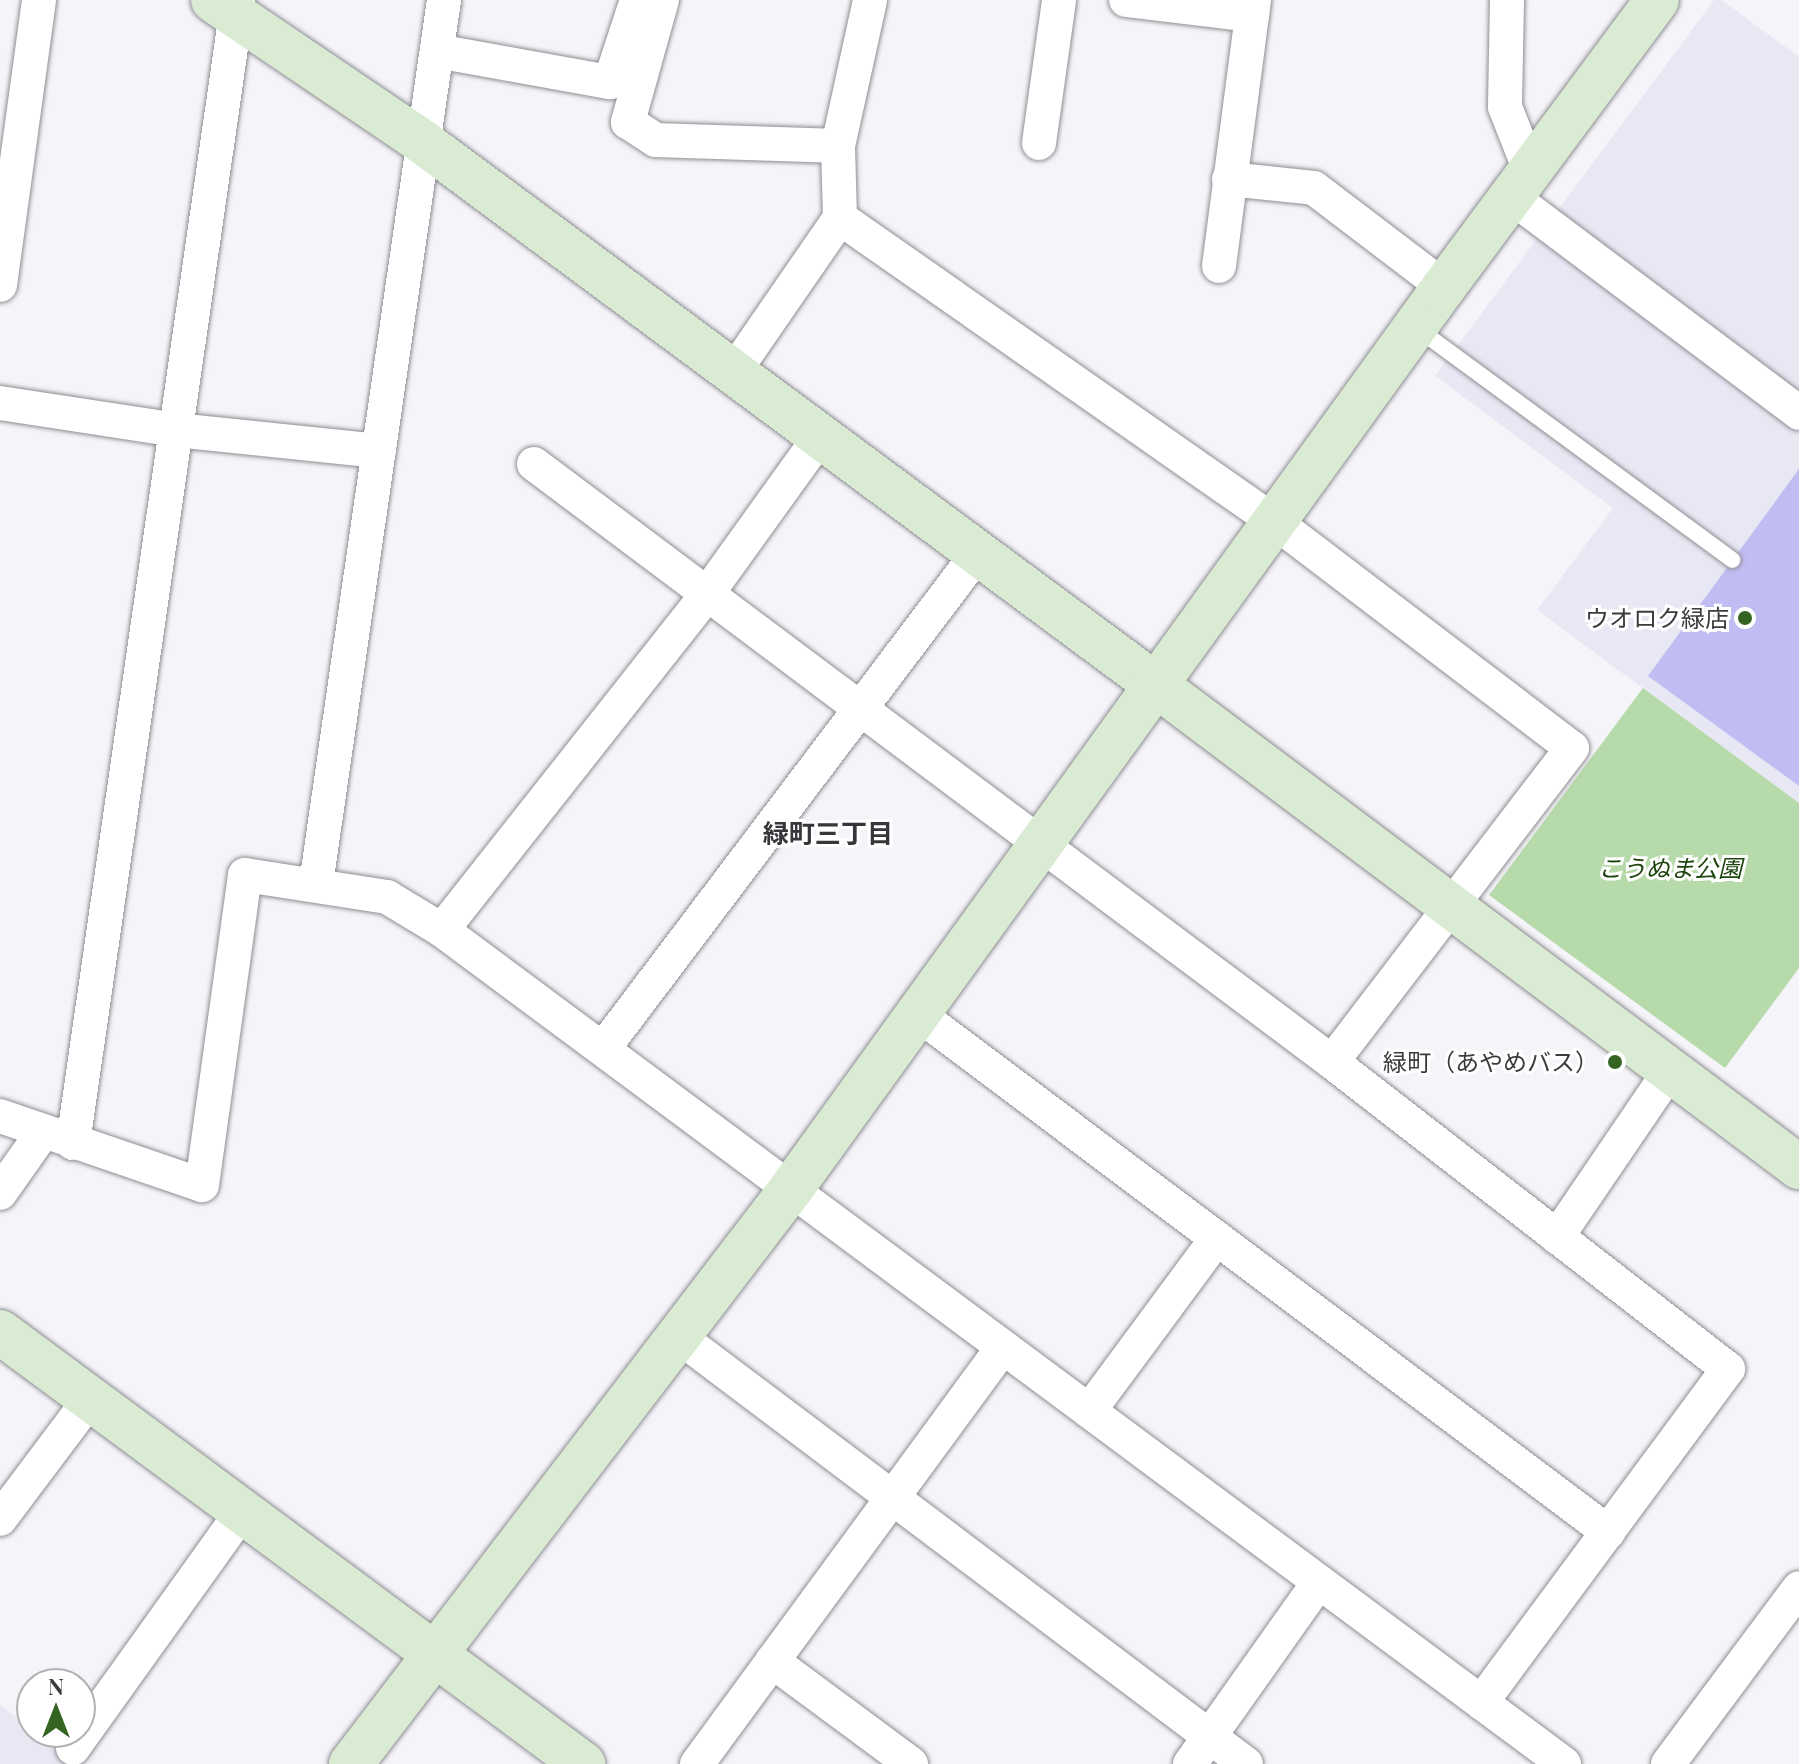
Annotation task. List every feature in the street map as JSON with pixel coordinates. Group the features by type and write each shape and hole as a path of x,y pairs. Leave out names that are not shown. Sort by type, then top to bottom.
{"street":[{"path":"0,285 39,0"},
{"path":"316,884 444,0"},
{"path":"437,51 610,82 637,0"},
{"path":"662,0 628,122 656,140 838,146"},
{"path":"733,373 840,218 838,146 870,0"},
{"path":"1039,143 1059,0"},
{"path":"1126,0 1253,8 1219,266"},
{"path":"1507,0 1505,107 1522,185 1799,413"},
{"path":"351,1764 791,1189 1444,287 1657,0"},
{"path":"0,1193 58,1138 176,430 229,6 424,143 1156,685 1799,1167"},
{"path":"1229,179 1314,188 1444,287"},
{"path":"840,218 1275,522 1572,748 1332,1062"},
{"path":"0,403 176,430 379,451"},
{"path":"442,930 707,594 820,437"},
{"path":"534,464 1332,1062 1728,1369 1481,1703"},
{"path":"603,1049 978,553"},
{"path":"0,1116 202,1185 245,875 387,897 442,930 1564,1764"},
{"path":"918,1014 1608,1532"},
{"path":"1557,1237 1670,1071"},
{"path":"1089,1411 1217,1238"},
{"path":"0,1332 583,1764"},
{"path":"678,1336 893,1497 1200,1751 1246,1764"},
{"path":"697,1764 1003,1347"},
{"path":"0,1519 90,1399"},
{"path":"96,1716 242,1512"},
{"path":"1200,1751 1319,1582"},
{"path":"1668,1764 1799,1588"},
{"path":"772,1661 911,1764"}],"lane":[{"path":"1415,327 1732,560"}],"shaded area":[{"path":"1714,0 1722,0 1799,57 1799,803 1537,610 1613,508 1435,376"},
{"path":"0,1705 16,1716 16,1748 59,1748 81,1764 0,1764"}],"green space":[{"name":"こうぬま公園","path":"1643,688 1799,803 1799,968 1725,1068 1489,895"}],"building":[{"name":"ウオロク緑店","path":"1799,469 1799,786 1648,676"}],"place":[{"name":"ウオロク緑店","path":"1745,618"},
{"name":"緑町（あやめバス）","path":"1615,1062"}],"district":[{"name":"緑町三丁目","path":"828,833"}]}
